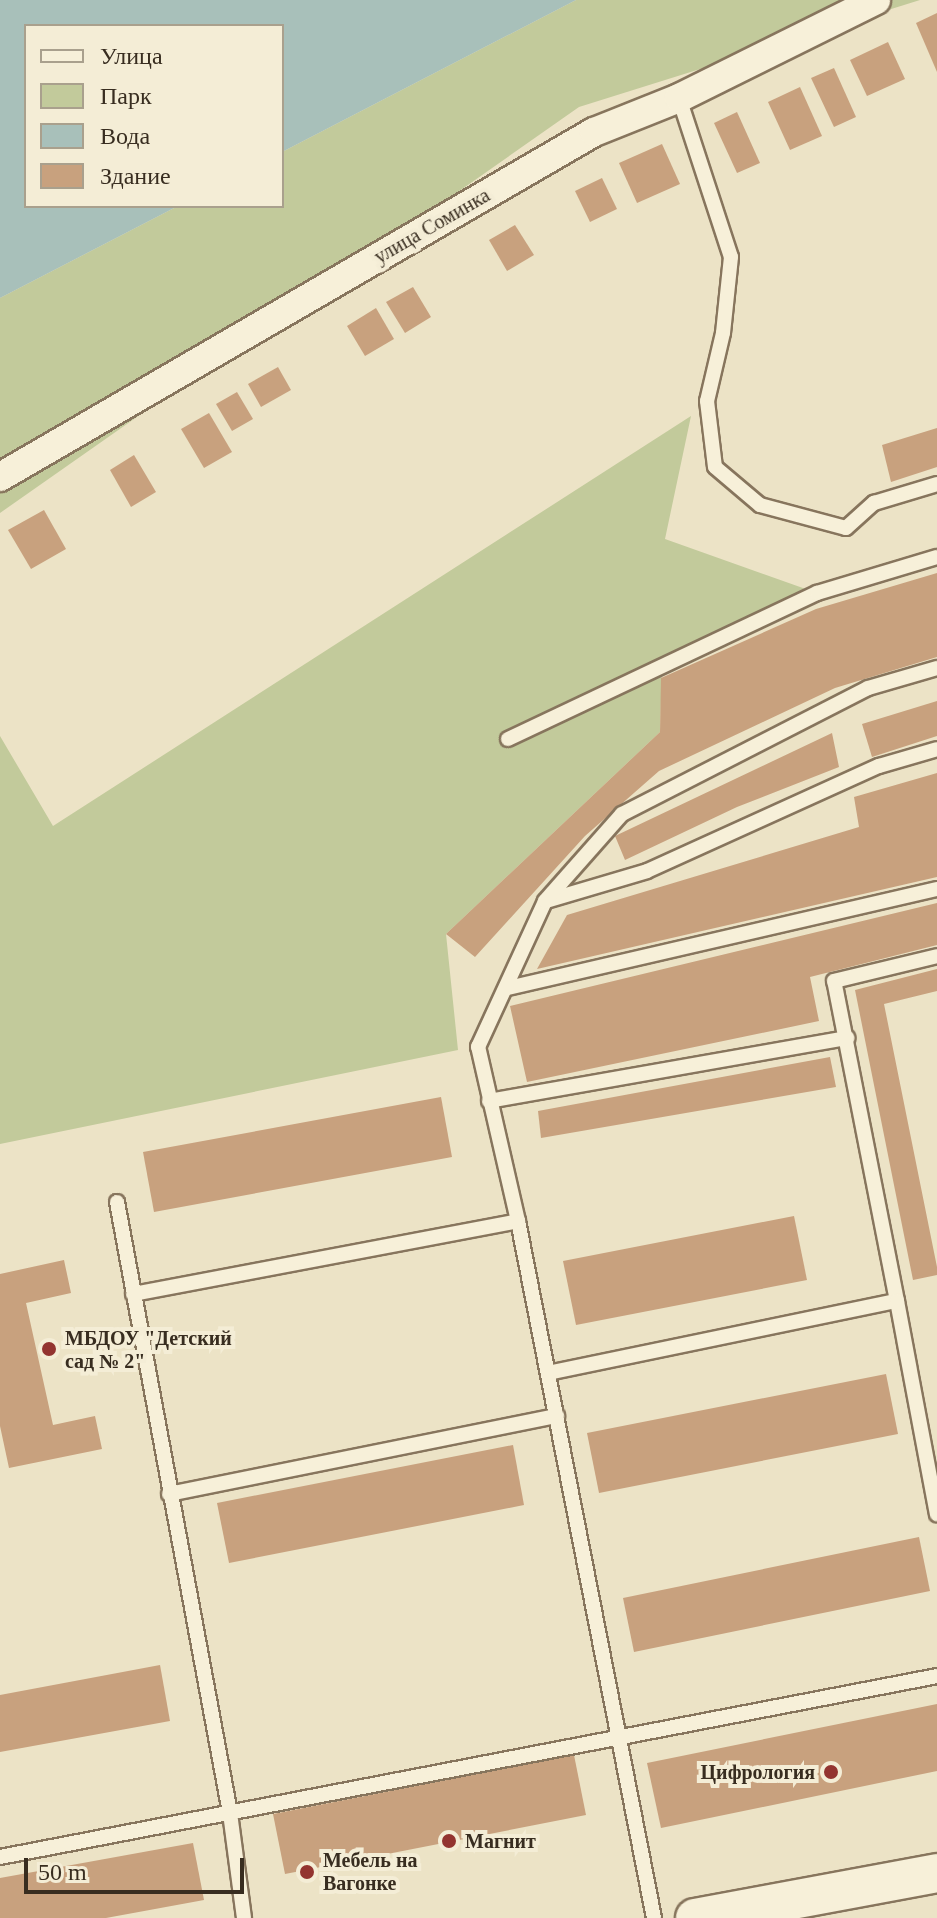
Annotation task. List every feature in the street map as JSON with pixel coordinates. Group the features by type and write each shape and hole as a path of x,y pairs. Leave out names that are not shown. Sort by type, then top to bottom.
{"main road":[{"path":"695,1918 937,1873"}],"street":[{"name":"улица Соминка","path":"0,477 594,132 679,98 876,0"}],"lane":[{"path":"679,98 731,257 723,333 707,401 715,467 760,505 846,528 874,503 937,484"},
{"path":"508,739 817,593 937,557"},
{"path":"654,1918 518,1221 478,1047 508,988 545,901 622,814 868,688 937,668"},
{"path":"545,901 647,871 879,766 937,749"},
{"path":"508,988 937,889"},
{"path":"937,956 834,981 937,1514"},
{"path":"489,1101 847,1038"},
{"path":"117,1202 230,1813 244,1918"},
{"path":"133,1294 518,1221"},
{"path":"548,1373 897,1301"},
{"path":"169,1494 557,1416"},
{"path":"0,1857 937,1676"}],"green space":[{"path":"576,0 920,0 579,107 0,513 0,298 174,208 284,208 284,151"},
{"path":"691,416 665,539 817,593 662,666 660,732 446,934 458,1050 0,1144 0,736 53,826"}],"water":[{"path":"0,0 576,0 284,151 284,24 24,24 24,208 174,208 0,298"}],"building":[{"path":"937,13 937,72 916,23"},
{"path":"888,42 905,79 867,96 850,60"},
{"path":"834,68 856,117 834,127 811,78"},
{"path":"800,87 822,136 790,150 768,102"},
{"path":"737,112 760,163 737,173 714,123"},
{"path":"662,144 680,184 637,203 619,163"},
{"path":"602,178 617,209 590,222 575,191"},
{"path":"515,225 534,255 507,271 489,240"},
{"path":"413,287 431,317 405,333 386,302"},
{"path":"376,308 394,339 365,356 347,326"},
{"path":"278,367 291,390 261,407 248,384"},
{"path":"237,392 253,419 232,431 216,404"},
{"path":"209,413 232,452 204,468 181,429"},
{"path":"937,428 937,467 891,482 882,445"},
{"path":"134,455 156,492 131,507 110,470"},
{"path":"44,510 66,549 31,569 8,530"},
{"path":"937,573 937,657 835,688 659,771 585,836 475,957 446,934 660,732 661,678 816,609"},
{"path":"937,701 937,736 872,757 862,724"},
{"path":"832,733 839,767 737,807 625,860 615,836"},
{"path":"937,773 937,877 537,969 567,915 859,827 854,797"},
{"path":"937,903 937,945 810,977 819,1021 527,1082 510,1006"},
{"path":"937,969 937,991 884,1004 937,1267 937,1275 913,1280 855,990"},
{"path":"830,1057 836,1087 541,1138 538,1111"},
{"path":"441,1097 452,1157 154,1212 143,1152"},
{"path":"794,1216 807,1280 576,1325 563,1261"},
{"path":"64,1260 71,1293 26,1303 53,1425 95,1416 102,1449 9,1468 0,1426 0,1274"},
{"path":"886,1374 898,1434 599,1493 587,1433"},
{"path":"513,1445 524,1505 229,1563 217,1503"},
{"path":"919,1537 930,1591 634,1652 623,1598"},
{"path":"160,1665 170,1721 0,1752 0,1695"},
{"path":"937,1704 937,1771 661,1828 647,1763"},
{"path":"574,1755 586,1815 285,1874 273,1814"},
{"path":"193,1843 204,1900 106,1918 0,1918 0,1878"}],"place":[{"name":"МБДОУ \"Детский сад № 2\"","path":"49,1349"},
{"name":"Цифрология","path":"831,1772"},
{"name":"Магнит","path":"449,1841"},
{"name":"Мебель на Вагонке","path":"307,1872"}]}
